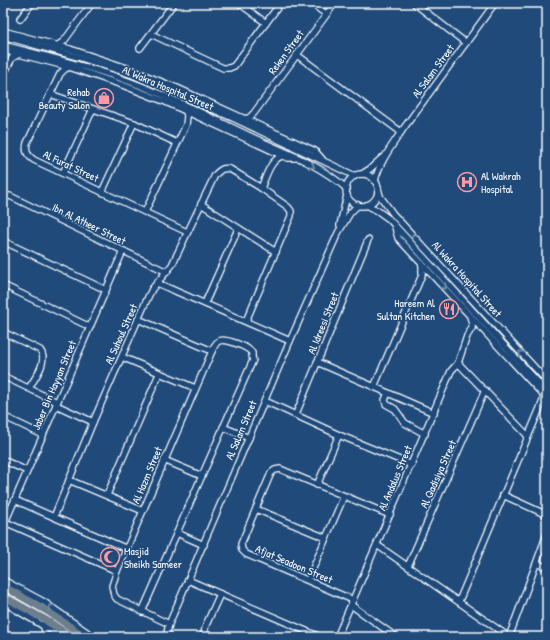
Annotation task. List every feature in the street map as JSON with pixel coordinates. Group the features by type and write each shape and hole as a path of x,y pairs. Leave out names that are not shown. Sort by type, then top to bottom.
{"main road":[{"path":"3,584 85,637"},
{"path":"3,596 46,620 72,637"}],"street":[{"path":"20,19 32,3"},
{"path":"57,46 67,38 92,3"},
{"path":"140,48 174,3"},
{"path":"239,3 266,23"},
{"path":"310,3 326,14"},
{"name":"Reken Street","path":"245,119 254,113 335,3"},
{"path":"414,3 466,43"},
{"name":"Al Salam Street","path":"362,174 370,170 387,152 495,3"},
{"path":"151,34 223,68 229,68 234,66 277,8"},
{"name":"Al Wakra Hospital Street","path":"3,31 70,49 149,76 315,151 324,162"},
{"name":"Al Wakra Hospital Street","path":"3,36 78,57 133,75 233,118 355,176"},
{"path":"67,38 67,46 78,57"},
{"path":"4,48 10,58 10,62"},
{"name":"Al Wakra Hospital Street","path":"4,48 19,54 69,67 126,86 186,111 282,156 297,158"},
{"name":"Al Wakra Hospital Street","path":"4,48 80,65 132,82 297,158 339,182 347,192"},
{"path":"3,76 10,62 19,54"},
{"path":"297,55 401,132"},
{"path":"55,63 60,74"},
{"name":"Al Furat Street","path":"80,65 69,67 60,74 27,143 26,153 34,160 187,232"},
{"path":"50,94 134,123 177,143"},
{"path":"145,212 186,125 186,111 181,104"},
{"path":"63,174 93,108"},
{"path":"254,113 256,124"},
{"path":"186,125 196,116"},
{"name":"Al Wakra Hospital Street","path":"233,118 245,119"},
{"path":"102,192 134,123"},
{"path":"270,150 273,156 273,162"},
{"name":"Al Salam Street","path":"375,181 387,152"},
{"path":"246,322 291,216 291,211 288,207 261,188 273,162 282,156"},
{"name":"Al Suhoul Street","path":"54,517 138,318 152,289 172,265 215,175 222,169 230,169 261,188"},
{"path":"362,174 372,177 378,188 377,196 367,205 358,205 351,201 347,192 349,182 355,176 362,174"},
{"name":"Al Wakra Hospital Street","path":"378,188 380,196 387,207 547,381"},
{"name":"Al Salam Street","path":"338,233 347,192"},
{"name":"Ibn Al Atheer Street","path":"3,197 10,196 167,272"},
{"path":"201,204 276,252"},
{"name":"Al Salam Street","path":"166,637 169,624 290,341 338,233 350,213 358,205"},
{"name":"Al Wakra Hospital Street","path":"367,205 378,211 395,225 542,387 546,396"},
{"name":"Al Wakra Hospital Street","path":"395,225 398,238 546,396"},
{"path":"204,304 238,229"},
{"name":"Al Idreesi Street","path":"296,414 368,240"},
{"path":"3,241 106,290"},
{"name":"Jaber Bin Hayyan Street","path":"4,525 123,251"},
{"path":"374,387 420,279 423,270 422,264"},
{"path":"420,279 425,276 435,277"},
{"path":"157,283 290,341"},
{"path":"3,285 90,327"},
{"path":"485,306 488,317"},
{"path":"470,316 472,328 481,327 494,333"},
{"path":"138,318 212,352"},
{"name":"Al Andalus Street","path":"337,637 451,371 458,362 467,336 472,328"},
{"path":"3,332 40,350 43,353 44,360 29,388"},
{"name":"Al Hazm Street","path":"169,624 117,599 114,595 112,586 164,460 215,344 221,340 227,340 248,349 252,354 253,360 223,427"},
{"path":"122,357 195,388"},
{"path":"318,362 434,413"},
{"path":"458,362 528,436"},
{"path":"107,495 159,374"},
{"path":"3,376 93,422"},
{"name":"Al Qadisiya Street","path":"408,566 485,390"},
{"path":"388,393 385,400 386,404 395,409 408,425 425,434"},
{"path":"458,601 546,396"},
{"path":"265,401 339,435 412,465"},
{"path":"539,410 547,406"},
{"path":"3,416 43,435"},
{"path":"142,612 223,427 249,438"},
{"path":"318,485 339,435"},
{"path":"3,460 27,471"},
{"path":"164,460 202,476"},
{"name":"Afjat Seadoon Street","path":"390,516 280,469 271,473 241,544 242,550 246,554 308,580 352,603 396,637"},
{"path":"69,480 143,511"},
{"path":"308,580 344,496"},
{"path":"503,496 547,515"},
{"path":"15,500 127,549"},
{"path":"256,509 326,538"},
{"path":"4,525 117,571"},
{"path":"177,533 204,544"},
{"path":"377,545 509,637 547,534"},
{"path":"537,563 547,568"},
{"path":"188,580 320,637"},
{"path":"3,584 44,602 94,637"},
{"path":"203,637 206,625 220,594"},
{"path":"3,602 62,637"},
{"path":"43,625 45,636"},
{"path":"45,636 50,633 56,633"}],"place":[{"name":"Rehab Beauty Salon","path":"104,98"},
{"name":"Al Wakrah Hospital","path":"467,182"},
{"name":"Hareem Al Sultan Kitchen","path":"449,309"},
{"name":"Masjid Sheikh Sameer","path":"110,557"}]}
